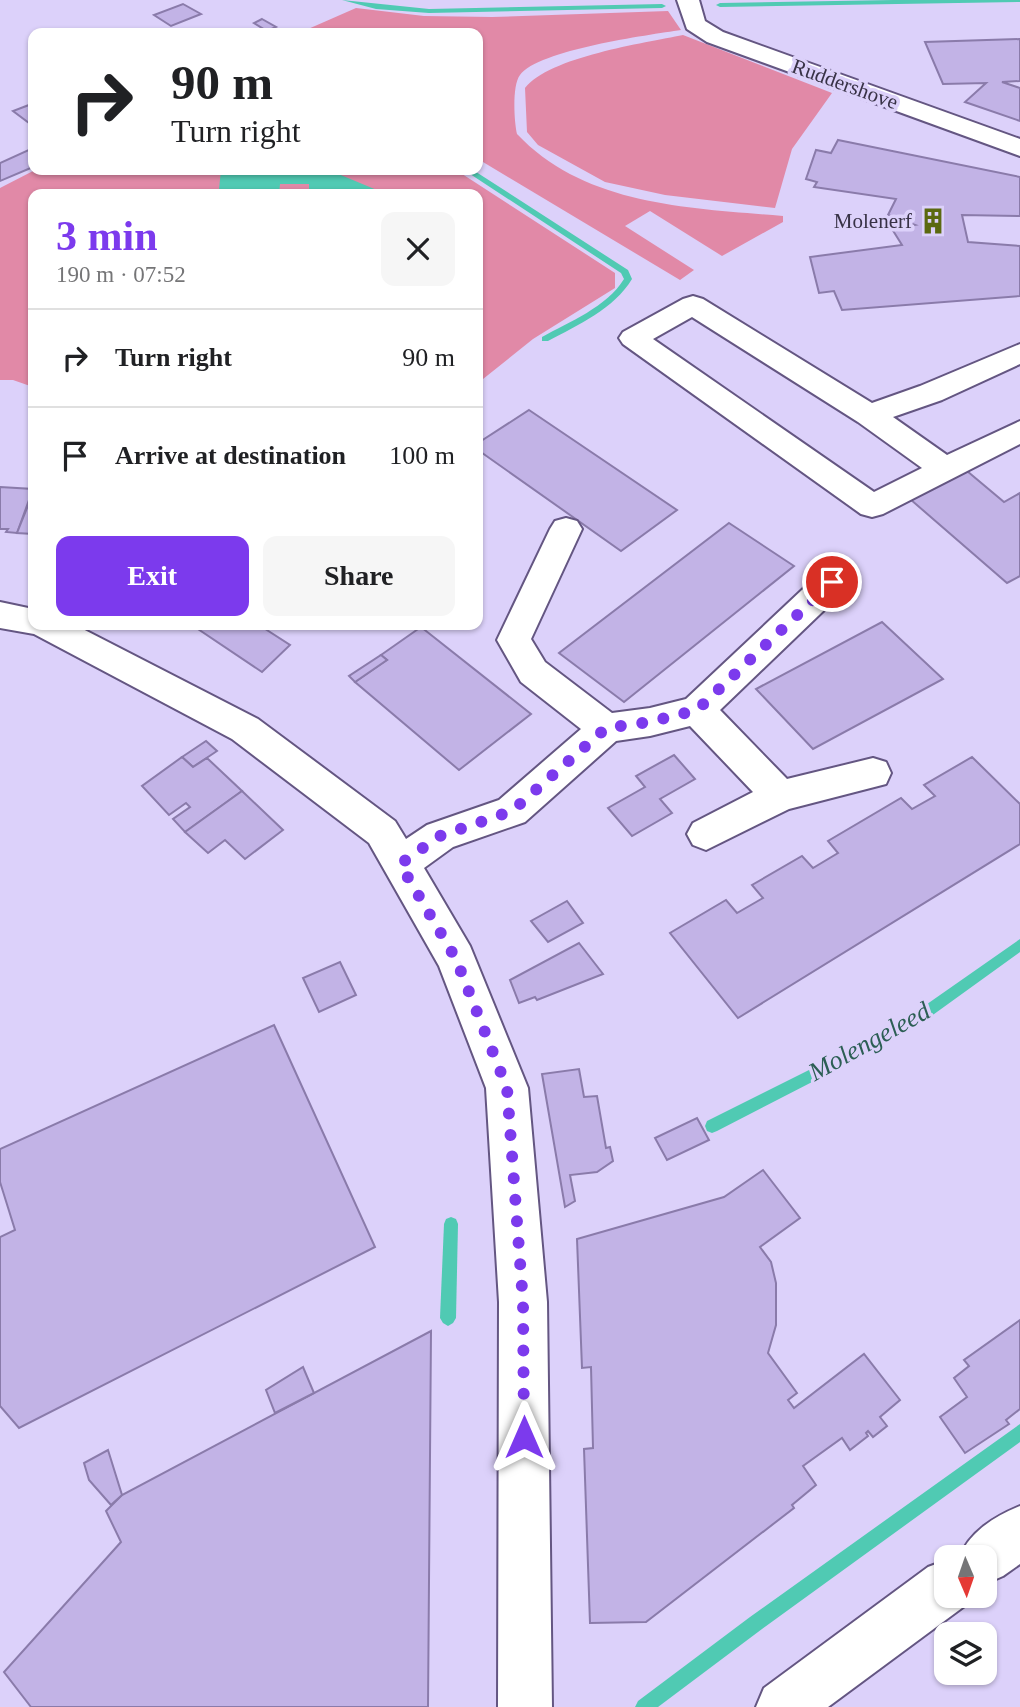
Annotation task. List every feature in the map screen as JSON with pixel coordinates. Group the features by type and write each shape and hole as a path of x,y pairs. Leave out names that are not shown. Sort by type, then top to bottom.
{"street":[{"name":"Ruddershove","path":"688,0 695,24 715,37 1020,148"},
{"path":"945,469 869,415 693,305 633,338 872,506 1020,431"},
{"path":"869,415 931,393 1020,353"},
{"path":"566,528 514,640 533,672 606,728"},
{"path":"400,864 440,836 512,811 606,728 650,722 697,710 832,582"},
{"path":"0,615 28,621"},
{"path":"56,630 245,729 382,832 456,959 507,1088 523,1302 525,1707"},
{"path":"697,710 780,796"},
{"path":"706,834 780,796 873,773"},
{"path":"998,1548 1020,1532"},
{"path":"783,1707 934,1596"}],"shaded area":[{"path":"356,8 424,16 492,17 668,11 681,30 570,51 531,66 517,80 517,134 544,158 574,176 607,189 676,206 783,216 783,222 722,256 650,211 625,226 694,270 680,280 483,162 483,28 310,28"},
{"path":"683,35 832,93 792,149 775,208 665,195 605,182 538,145 527,132 525,88 537,77 554,68 598,53"},
{"path":"28,174 464,175 615,273 615,288 533,339 483,379 483,189 28,189 28,385 13,380 0,380 0,188"},
{"path":"220,175 341,175 374,189 309,189 309,184 280,184 280,189 219,189"}],"building":[{"path":"183,4 201,14 171,26 154,15"},
{"path":"262,19 276,27 262,28 254,23"},
{"path":"1020,39 1020,81 1002,82 1020,88 1020,121 965,102 986,83 943,84 925,42"},
{"path":"28,105 28,122 13,111"},
{"name":"Molenerf","path":"838,140 1020,177 1020,216 962,215 968,242 1020,246 1020,296 842,310 834,291 819,293 810,257 902,245 892,229 915,225 888,215 896,199 814,187 817,182 806,179 816,150 831,153"},
{"path":"28,150 28,169 0,181 0,163"},
{"path":"529,410 677,510 621,551 483,454 483,440"},
{"path":"967,471 1004,502 1020,493 1020,576 1007,583 910,499"},
{"path":"0,487 28,489 28,503 17,533 0,529"},
{"path":"28,506 28,534 17,533"},
{"path":"729,523 794,566 624,702 559,653"},
{"path":"882,622 943,679 813,749 756,689"},
{"path":"199,630 267,630 290,645 262,672"},
{"path":"417,630 425,630 531,714 459,770 355,682 387,660 381,655"},
{"path":"381,655 387,660 355,682 349,676"},
{"path":"206,741 217,751 193,767 182,757"},
{"path":"674,755 695,779 660,799 672,813 632,836 608,808 645,787 636,776"},
{"path":"182,757 193,767 207,758 242,791 185,832 173,819 190,807 186,803 169,815 142,786"},
{"path":"972,757 1020,804 1020,844 738,1018 670,933 726,900 737,913 763,898 752,885 802,856 813,868 838,853 828,841 901,798 912,809 935,796 924,785"},
{"path":"242,791 283,830 245,859 225,840 208,853 185,832"},
{"path":"567,901 583,923 548,942 531,921"},
{"path":"579,943 603,974 537,1000 535,997 519,1003 510,980"},
{"path":"340,962 356,995 319,1012 303,978"},
{"path":"274,1025 375,1247 19,1428 0,1406 0,1237 15,1230 0,1182 0,1149"},
{"path":"579,1069 584,1097 597,1096 606,1148 610,1147 613,1161 597,1172 570,1175 575,1201 565,1207 542,1074"},
{"path":"697,1118 709,1140 667,1160 655,1138"},
{"path":"763,1170 800,1218 760,1247 771,1262 776,1283 776,1325 768,1353 797,1393 788,1400 794,1408 864,1354 900,1400 880,1417 887,1426 873,1437 868,1431 868,1436 850,1450 842,1438 803,1466 816,1485 792,1505 794,1508 646,1622 590,1623 584,1449 593,1448 591,1367 582,1368 577,1239 724,1197"},
{"path":"1020,1320 1020,1409 1006,1420 1009,1424 965,1453 940,1417 967,1397 954,1378 969,1366 964,1360"},
{"path":"431,1331 428,1707 31,1707 4,1672 121,1542 106,1511 122,1495"},
{"path":"303,1367 314,1393 275,1413 266,1390"},
{"path":"108,1450 122,1495 111,1505 89,1480 84,1463"}],"waterway":[{"path":"346,0 376,7 429,11 662,6"},
{"path":"720,5 1020,0"},
{"path":"476,175 625,272 628,279 615,296 604,304 545,339"},
{"name":"Molengeleed","path":"712,1126 846,1058 925,1013 1020,945"},
{"name":"Molengeleed","path":"448,1318 451,1224"},
{"path":"644,1707 1020,1432"}],"place":[{"name":"Molenerf","path":"933,221"}],"route":[{"path":"524,1437 523,1302 507,1088 456,959 400,864 440,836 512,811 606,728 650,722 697,710 832,582"}]}
